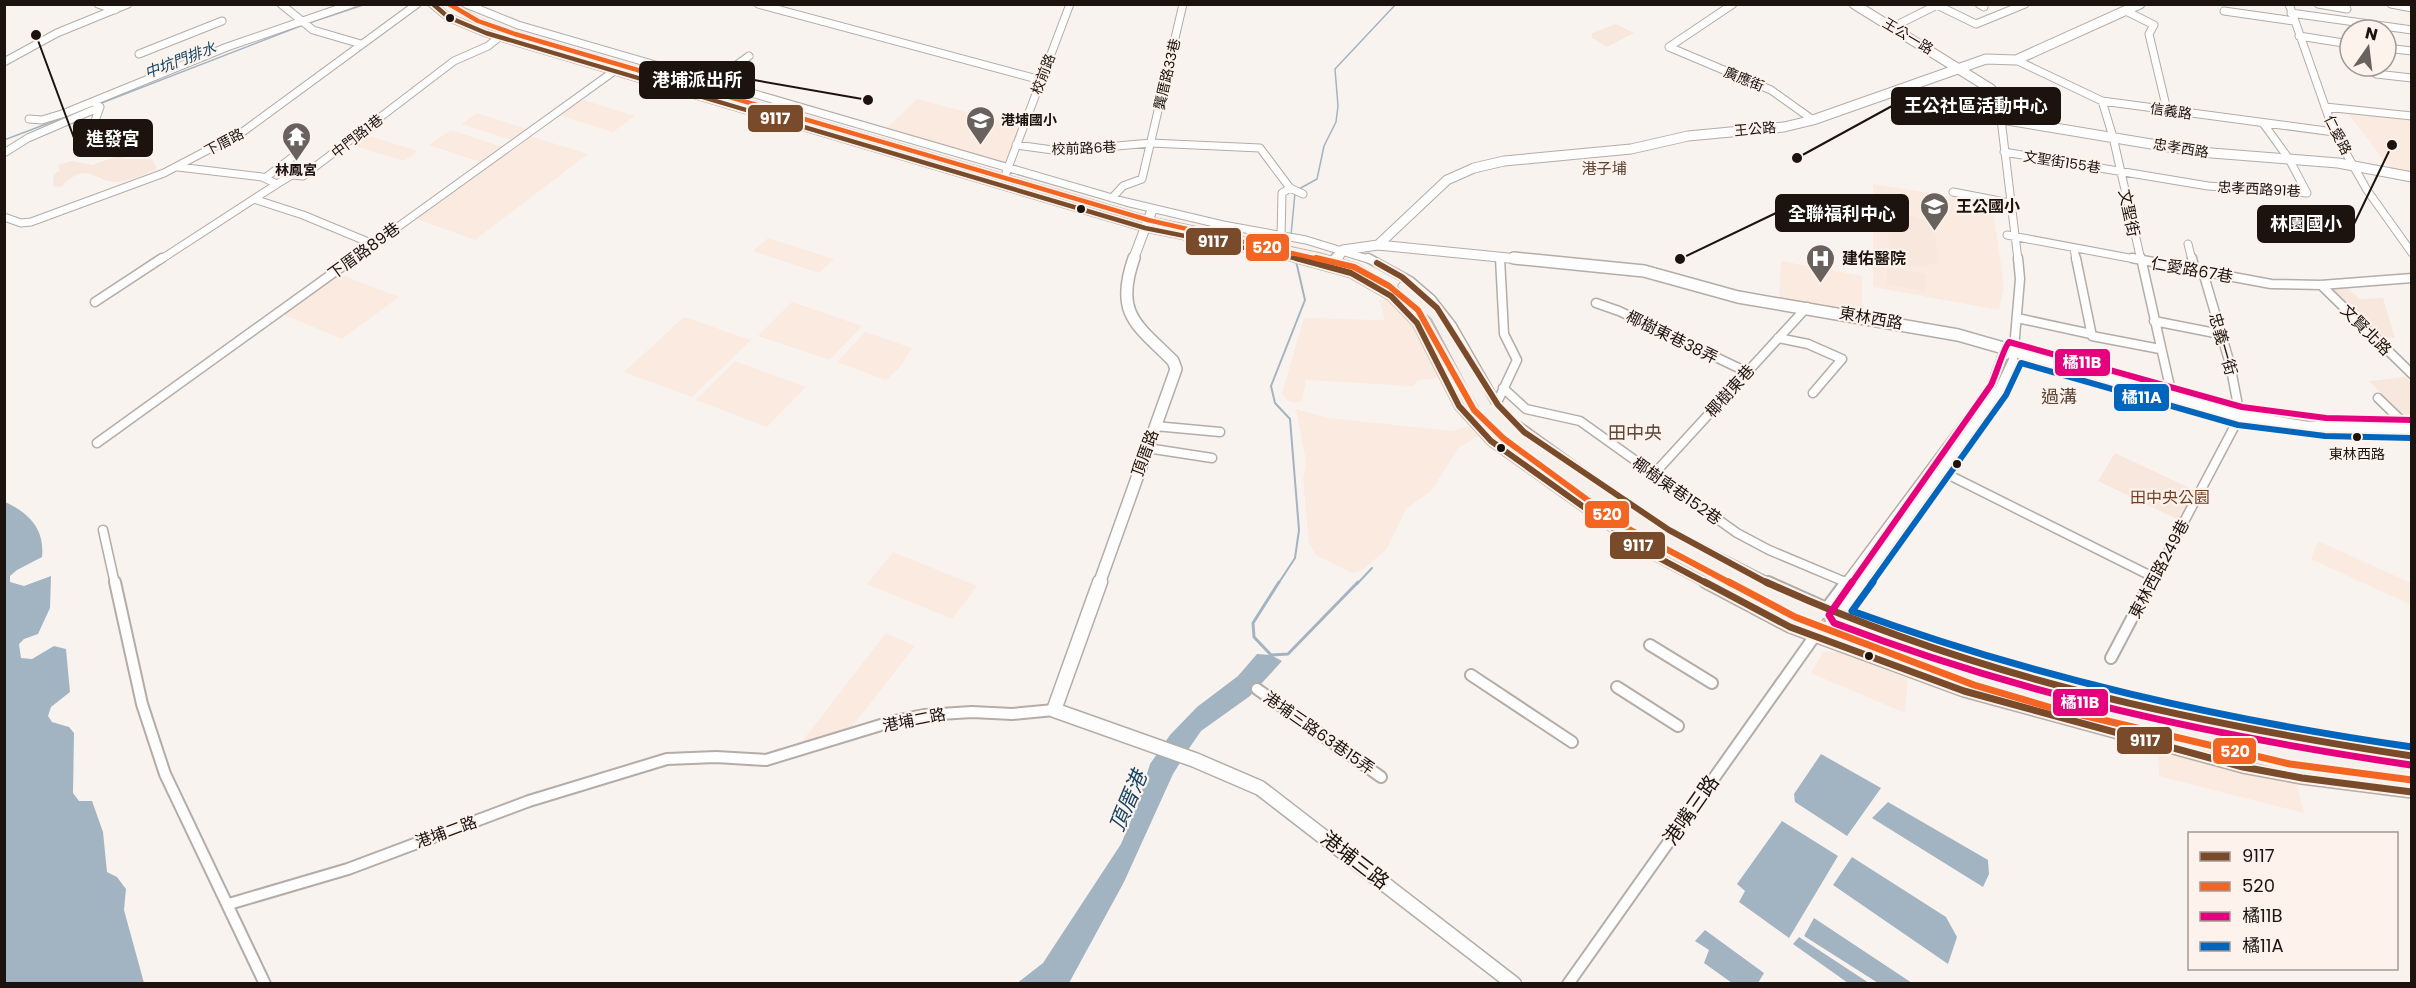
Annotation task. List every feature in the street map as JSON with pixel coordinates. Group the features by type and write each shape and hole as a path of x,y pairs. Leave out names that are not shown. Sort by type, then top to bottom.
{"main road":[{"path":"448,4 478,21 869,137 1005,173 1149,218"},
{"path":"459,4 509,30"},
{"path":"1005,173 1067,201 1338,258 1398,282 1429,308 1445,328 1488,419"},
{"path":"1338,258 1406,298 1428,324 1441,359 1474,410 1623,526 1657,546 1824,622 1974,685 2052,712 2111,727 2254,751 2314,749 2412,766"},
{"path":"1824,622 1974,674 2345,778 2412,780"}],"street":[{"path":"98,4 115,10"},
{"path":"4,62 57,33 128,4"},
{"path":"281,4 316,31 361,44"},
{"path":"4,153 28,138 98,105 352,4"},
{"name":"下厝路","path":"4,217 21,223 31,222 178,167 251,127 417,4"},
{"path":"432,4 464,25 509,30"},
{"path":"466,4 509,30"},
{"path":"758,4 1041,80"},
{"name":"校前路","path":"1005,173 1070,4"},
{"name":"龔厝路33巷","path":"1112,198 1123,186 1142,179 1183,4"},
{"name":"廣應街","path":"1733,4 1669,47 1771,90 1813,120"},
{"name":"王公一路","path":"1854,4 1961,68 1996,94 2001,119"},
{"path":"1893,27 1938,5 1976,24 2025,4"},
{"name":"仁愛路","path":"2289,4 2334,132 2367,190 2412,253"},
{"path":"2318,4 2346,7"},
{"path":"2391,4 2412,8"},
{"name":"王公路","path":"1378,245 1447,180 1474,168 1504,161 1631,149 1688,136 1784,127 1813,120 1986,59 2016,60 2140,5"},
{"path":"2224,11 2294,21"},
{"path":"2128,12 2154,25 2149,34 2167,110"},
{"path":"2291,13 2338,20"},
{"path":"139,54 222,21"},
{"name":"中門路1巷","path":"95,302 277,184 292,175 306,174 454,61 488,46 509,30"},
{"path":"2299,36 2338,42"},
{"path":"713,82 748,56"},
{"name":"信義路","path":"2016,60 2102,101 2334,132"},
{"name":"下厝路89巷","path":"97,443 623,64"},
{"path":"683,82 713,82 833,126"},
{"name":"文聖街","path":"2102,101 2113,137 2139,261 2172,396"},
{"path":"29,119 36,122 98,105"},
{"path":"84,151 98,105"},
{"path":"2325,108 2412,117"},
{"name":"忠孝西路","path":"1951,116 1972,114 2199,152 2338,163 2412,177"},
{"path":"1824,622 1858,586 1942,471 2000,390 2013,360 2020,279 2011,236 2010,203 2001,119"},
{"path":"2263,123 2289,159"},
{"path":"869,137 1067,201"},
{"name":"校前路6巷","path":"1016,145 1060,151 1151,143 1260,148 1275,164 1278,177 1290,188"},
{"name":"文聖街155巷","path":"2004,152 2208,186"},
{"path":"265,178 294,156"},
{"name":"忠孝西路91巷","path":"2208,186 2307,193 2289,159"},
{"path":"178,167 265,178 277,184"},
{"path":"1005,173 1112,198 1149,218"},
{"path":"1288,247 1282,193 1290,188 1302,193"},
{"path":"1953,192 2010,203"},
{"path":"254,199 303,215 373,244"},
{"name":"頂厝路","path":"1054,710 1176,365 1132,321 1128,313 1126,289 1149,218"},
{"name":"仁愛路67巷","path":"2011,236 2271,284 2321,285 2412,278"},
{"name":"忠義一街","path":"2188,244 2230,364 2240,416"},
{"name":"東林西路","path":"1338,258 1378,245 1644,271 1738,297 1807,307 1947,333 2240,416 2305,427 2411,429"},
{"path":"2074,248 2091,334"},
{"path":"1500,258 1504,334 1517,360 1488,419 1519,429 1636,511 1824,622"},
{"name":"文賢北路","path":"2321,285 2412,374"},
{"name":"椰樹東巷38弄","path":"1596,303 1619,311 1747,372"},
{"name":"椰樹東巷","path":"1653,475 1807,307"},
{"path":"2017,318 2160,349"},
{"path":"2154,321 2220,334"},
{"path":"1778,338 1808,344 1842,359 1813,393"},
{"path":"1824,622 1846,582 1991,388 2002,357 2012,351"},
{"name":"椰樹東巷152巷","path":"1503,388 1526,409 1580,422 1737,533 1769,550 1858,586"},
{"path":"2378,398 2411,429"},
{"name":"東林西路249巷","path":"2111,658 2240,416"},
{"path":"1155,426 1220,432"},
{"path":"1148,448 1212,458"},
{"path":"1933,466 2153,577"},
{"path":"104,530 146,719 165,774 229,904 265,984"},
{"name":"港嘴三路","path":"1568,984 1824,622"},
{"path":"1650,645 1712,683"},
{"path":"1471,675 1572,742"},
{"path":"1617,687 1678,726"},
{"name":"港埔三路63巷15弄","path":"1257,689 1381,777"},
{"name":"港埔三路","path":"1054,710 1185,756 1260,788 1514,984"},
{"name":"港埔二路","path":"229,904 348,869 528,801 667,759 716,757 766,760 894,721 924,715 972,712 1012,714 1054,710"},
{"path":"2314,749 2412,756"},
{"path":"2345,778 2412,792"}],"shaded area":[{"path":"580,99 635,116 613,132 558,115"},
{"name":"港埔國小","path":"917,99 1023,125 1005,162 887,128"},
{"path":"477,113 533,131 518,142 461,124"},
{"path":"2348,113 2411,120 2411,174 2392,171"},
{"path":"451,130 508,149 486,164 429,145"},
{"path":"366,135 418,151 404,161 351,145"},
{"path":"530,136 588,154 475,240 414,218"},
{"name":"王公國小","path":"1873,184 1992,203 2004,285 1999,310 1873,287"},
{"path":"768,238 834,259 819,273 753,251"},
{"name":"建佑醫院","path":"1781,261 1862,276 1862,314 1779,298"},
{"path":"339,274 399,297 342,339 282,314"},
{"path":"1388,298 1410,317 1441,378 1418,380 1413,386 1306,380 1302,401 1295,403 1288,401 1282,393 1304,318 1385,320 1379,300"},
{"path":"792,302 862,326 830,360 758,336"},
{"path":"684,317 751,340 692,397 624,372"},
{"path":"865,332 912,348 900,367 886,380 837,362"},
{"path":"735,361 806,387 767,427 696,400"},
{"path":"1296,409 1328,418 1453,431 1468,426 1479,436 1459,447 1431,491 1406,509 1386,550 1362,570 1352,573 1316,555 1309,543 1303,480 1306,461"},
{"path":"2318,541 2411,583 2411,605 2311,559"},
{"path":"893,552 977,586 952,619 867,584"},
{"path":"886,633 915,646 851,728 800,744"},
{"path":"1823,652 1839,652 1908,679 1905,713 1811,673"},
{"path":"2158,749 2296,783 2304,813 2159,776"}],"green space":[{"path":"1616,24 1634,33 1607,47 1592,38 1592,33"},
{"path":"118,156 125,159 152,159 157,169 132,179 116,182 84,173 78,174 61,187 53,186 54,174 60,171 58,165 72,161 92,165"},
{"path":"1907,214 1928,222 1927,214 1935,215 1937,262 1931,265 1911,266 1899,261 1889,252 1888,226 1893,217"},
{"path":"1887,267 1925,274 1926,292 1887,284"},
{"path":"2346,287 2360,299 2383,298 2395,338 2382,338 2330,288"},
{"path":"2406,377 2411,382 2411,422 2408,422 2369,381"},
{"name":"田中央公園","path":"2115,453 2196,491 2179,520 2098,481"}],"water":[{"path":"5,502 21,511 34,523 41,538 42,547 42,557 17,570 10,576 10,582 24,586 51,576 50,608 38,634 24,639 19,644 21,658 32,659 54,646 66,649 70,692 51,707 48,716 52,722 69,727 74,733 73,793 79,801 92,801 103,832 107,872 117,877 126,889 124,910 144,983 5,983"},
{"path":"1257,654 1271,655 1282,661 1250,696 1201,731 1190,747 1173,774 1124,882 1069,983 1016,984 1043,963 1121,844 1137,806 1150,764 1170,735 1197,707 1238,676"},
{"path":"1821,754 1881,788 1847,836 1795,802 1794,794"},
{"path":"1888,802 1988,860 1989,874 1983,887 1872,818"},
{"path":"1782,821 1838,856 1789,938 1739,902 1745,891 1737,884"},
{"path":"1852,857 1946,917 1957,937 1948,964 1833,885"},
{"path":"1814,918 1912,983 1878,983 1804,936"},
{"path":"1705,930 1764,973 1758,983 1732,983 1704,963 1709,950 1695,941"},
{"path":"1799,937 1869,983 1848,983 1793,944"}],"waterway":[{"name":"中坑門排水","path":"309,23 366,4"},
{"path":"1299,189 1317,179 1324,146 1336,122 1338,106 1335,69 1396,4"},
{"name":"中坑門排水","path":"99,104 303,25"},
{"name":"中坑門排水","path":"4,140 94,106"},
{"path":"1291,235 1295,193"},
{"path":"1278,584 1295,558 1299,530 1290,419 1275,403 1271,386 1305,300 1296,261"},
{"path":"1357,584 1372,568"},
{"path":"1279,582 1253,623 1254,637 1271,655 1288,654 1358,582"}],"transit line":[{"name":"9117","path":"433,4 448,17 486,33 1145,228 1320,263 1351,273 1391,296 1417,323 1459,406 1491,441 1644,550 1790,627 1964,691 2243,767 2302,778 2412,792"},
{"name":"520","path":"449,4 478,21 515,34 1148,220 1354,267 1389,286 1418,310 1474,410 1503,438 1623,526 1795,617 1974,685 2052,708 2290,764 2412,780"},
{"name":"9117","path":"1377,263 1402,277 1422,292 1437,308 1450,325 1483,383 1514,424 1544,448 1669,530 1767,583 1869,627 1975,664 2082,694 2192,719 2412,756"},
{"name":"橘11B","path":"2411,765 2190,728 2046,694 1904,650 1834,623 1829,615 1991,385 2004,358 2004,348 2009,342 2242,407 2326,418 2412,420"},
{"name":"橘11A","path":"2412,438 2325,436 2238,425 2021,363 2006,395 1852,611 1989,658 2128,696 2269,725 2412,747"}],"place":[{"name":"進發宮","path":"36,35"},
{"name":"港埔派出所","path":"868,100"},
{"name":"林園國小","path":"2392,145"},
{"name":"港埔國小","path":"980,146"},
{"name":"王公社區活動中心","path":"1797,158"},
{"name":"林鳳宮","path":"296,162"},
{"name":"王公國小","path":"1935,232"},
{"name":"全聯福利中心","path":"1680,259"},
{"name":"建佑醫院","path":"1821,284"},
{"name":"東林西路","path":"2357,437"}],"district":[{"name":"港子埔","path":"1604,168"},
{"name":"過溝","path":"2059,396"},
{"name":"田中央","path":"1635,432"}],"water label":[{"name":"頂厝港","path":"1128,801"}]}
